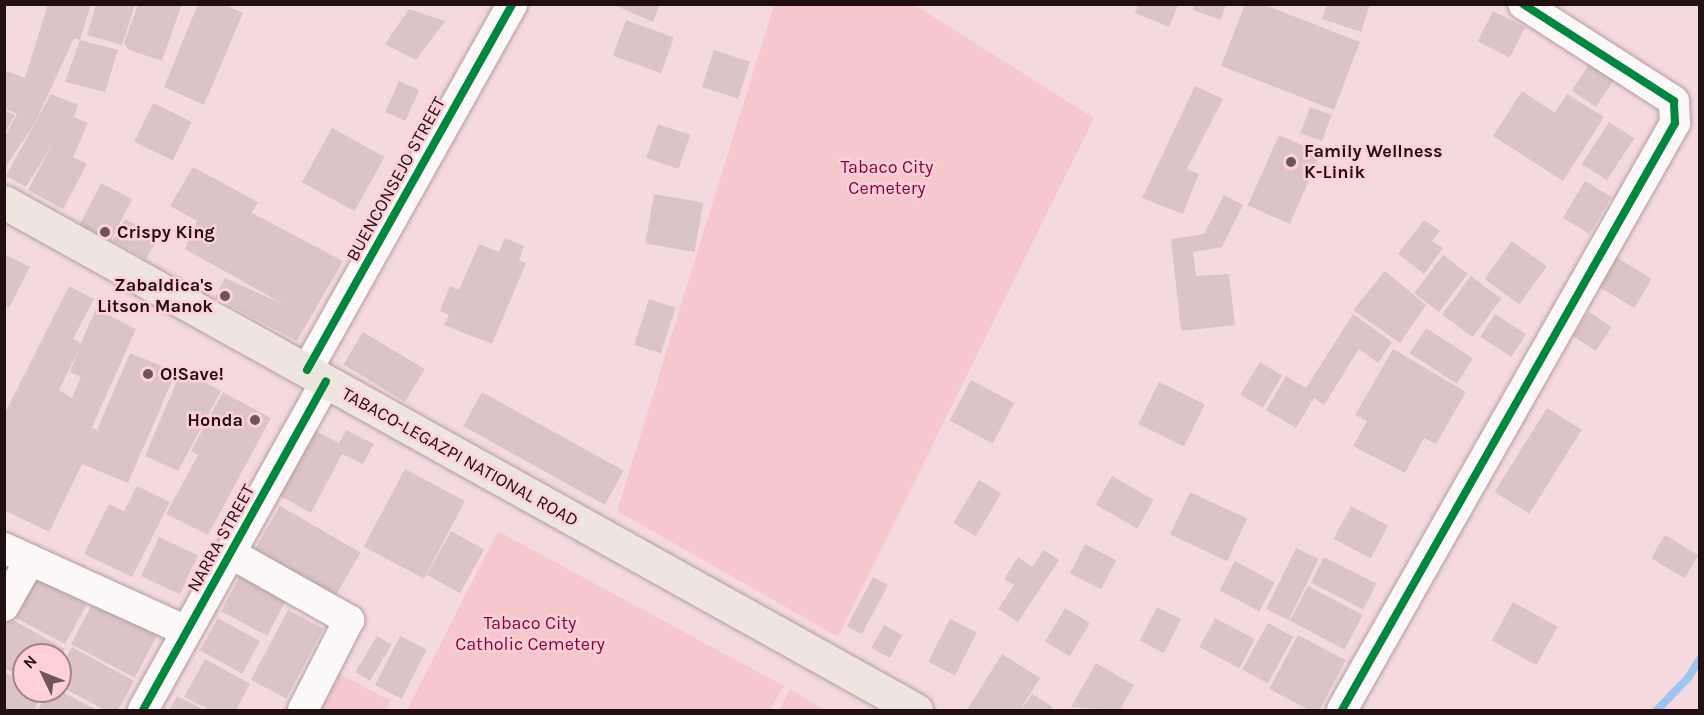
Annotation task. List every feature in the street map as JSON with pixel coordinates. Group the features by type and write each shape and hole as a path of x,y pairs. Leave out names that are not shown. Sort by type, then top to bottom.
{"main road":[{"name":"TABACO-LEGAZPI NATIONAL ROAD","path":"4,202 916,711"}],"street":[{"name":"BUENCONSEJO STREET","path":"317,376 512,4"},
{"path":"1342,711 1675,123 1674,101 1523,4"},
{"name":"NARRA STREET","path":"143,711 230,553 317,376"},
{"path":"230,553 349,620 303,711"},
{"path":"4,606 17,554 186,631"}],"green space":[{"name":"Tabaco City Cemetery","path":"774,5 915,5 1094,118 838,637 617,511"},
{"name":"Tabaco City Catholic Cemetery","path":"498,531 784,686 770,710 407,710"},
{"path":"336,672 391,701 386,710 316,710"},
{"path":"790,689 825,710 779,710"}],"building":[{"path":"48,4 91,4 80,40 74,38 35,123 4,169 4,138 17,114 4,108 4,77 7,71 25,78"},
{"path":"138,4 182,4 162,61 129,50 124,43"},
{"path":"198,4 223,4 243,13 204,105 164,87"},
{"path":"612,4 660,4 653,22"},
{"path":"1195,4 1226,4 1221,20 1193,10"},
{"path":"1245,4 1262,4 1360,42 1334,110 1221,66"},
{"path":"1327,4 1370,4 1361,32 1322,19"},
{"path":"96,5 135,5 122,45 87,35"},
{"path":"1138,5 1178,5 1169,27 1135,13"},
{"path":"409,9 445,21 416,60 385,44"},
{"path":"1493,11 1525,27 1510,58 1478,41"},
{"path":"626,20 674,37 661,73 613,56"},
{"path":"80,40 118,50 105,92 65,82"},
{"path":"714,50 750,62 738,99 702,87"},
{"path":"1593,59 1617,75 1596,107 1572,91"},
{"path":"399,81 419,90 405,121 385,112"},
{"path":"1195,86 1223,99 1187,169 1199,174 1183,214 1142,198"},
{"path":"1522,91 1555,113 1567,94 1604,117 1563,181 1493,136"},
{"path":"51,94 78,105 74,117 88,123 73,157 87,164 63,209 28,190 52,145 26,187 6,176"},
{"path":"153,103 192,122 173,160 134,142"},
{"path":"1310,107 1332,115 1322,141 1300,133"},
{"path":"4,110 15,115 4,135"},
{"path":"1609,122 1634,138 1607,180 1582,164"},
{"path":"658,124 690,135 678,169 646,158"},
{"path":"332,128 384,157 354,211 302,182"},
{"path":"1279,135 1321,154 1290,224 1248,205"},
{"path":"193,167 258,202 252,213 343,261 297,341 215,298 225,278 285,305 185,249 197,221 170,206"},
{"path":"1585,181 1612,197 1589,234 1563,218"},
{"path":"101,183 132,199 111,241 80,225"},
{"path":"654,194 703,203 695,252 645,243"},
{"path":"1224,195 1243,205 1222,247 1193,252 1196,276 1229,274 1235,325 1181,331 1171,239 1204,234"},
{"path":"125,219 158,237 146,259 113,241"},
{"path":"1424,220 1440,231 1432,241 1443,248 1424,274 1398,254"},
{"path":"505,238 524,246 519,260 526,263 492,344 444,325 449,315 440,311 450,286 459,290 479,244 499,252"},
{"path":"1512,241 1547,266 1519,304 1484,279"},
{"path":"1609,253 1652,279 1634,308 1591,282"},
{"path":"4,254 30,267 9,308 4,306"},
{"path":"1443,255 1468,274 1439,312 1414,293"},
{"path":"1385,271 1426,305 1400,343 1353,310"},
{"path":"1471,276 1501,299 1472,337 1442,314"},
{"path":"69,286 94,299 73,339 81,343 96,309 136,329 92,427 97,430 130,353 176,372 128,483 82,464 49,532 4,510 4,415","holes":["79,349 70,372 81,377 72,398 59,390"]},
{"path":"649,299 676,308 661,353 634,345"},
{"path":"1589,312 1612,327 1596,351 1573,336"},
{"path":"1353,314 1392,342 1378,363 1359,349 1324,405 1314,398 1296,428 1266,410 1286,376 1306,388"},
{"path":"1495,314 1526,334 1511,357 1480,337"},
{"path":"1426,328 1473,358 1457,384 1410,353"},
{"path":"363,332 425,369 405,402 343,365"},
{"path":"1393,349 1466,392 1436,444 1424,438 1405,473 1353,446 1367,421 1355,415"},
{"path":"1260,362 1282,375 1263,408 1240,395"},
{"path":"182,369 221,391 178,471 145,456"},
{"path":"971,380 1014,403 993,444 949,421"},
{"path":"1159,382 1205,404 1184,447 1138,424"},
{"path":"223,392 271,418 208,535 166,514 198,455 191,451"},
{"path":"482,392 624,471 605,505 463,426"},
{"path":"1547,408 1582,430 1529,514 1495,492"},
{"path":"313,430 339,443 346,430 374,444 363,464 342,454 311,513 279,495"},
{"path":"405,469 465,501 424,579 364,547"},
{"path":"1112,476 1154,500 1137,529 1096,505"},
{"path":"979,480 1001,493 976,536 953,523"},
{"path":"137,486 170,502 132,577 84,554 109,504 124,511"},
{"path":"1190,492 1247,519 1227,561 1170,535"},
{"path":"280,506 361,552 333,600 253,554"},
{"path":"1351,506 1388,526 1371,558 1334,539"},
{"path":"451,531 484,549 460,593 427,575"},
{"path":"1665,535 1698,555 1685,578 1651,558"},
{"path":"159,537 198,555 180,594 141,576"},
{"path":"1085,544 1116,560 1101,589 1070,573"},
{"path":"1296,548 1318,559 1289,620 1266,609"},
{"path":"1044,550 1059,560 1018,622 998,609 1014,585 1004,579 1018,557 1032,567"},
{"path":"1324,557 1377,584 1363,610 1311,583"},
{"path":"1235,561 1275,582 1259,611 1220,590"},
{"path":"33,575 87,604 66,643 11,616"},
{"path":"240,576 286,600 267,636 221,611"},
{"path":"873,577 888,585 862,634 847,626"},
{"path":"1308,586 1363,615 1344,650 1290,620"},
{"path":"95,599 159,633 135,678 72,645"},
{"path":"1513,602 1558,627 1536,665 1492,640"},
{"path":"1157,607 1181,619 1164,653 1140,641"},
{"path":"1065,608 1090,623 1070,656 1045,641"},
{"path":"288,610 323,629 286,699 251,680"},
{"path":"9,618 54,643 12,643 12,672 4,668 4,627"},
{"path":"218,618 260,641 242,674 200,650"},
{"path":"1215,618 1255,639 1239,668 1200,647"},
{"path":"950,619 977,633 955,675 928,662"},
{"path":"1268,623 1293,637 1268,683 1242,669"},
{"path":"884,625 902,635 890,658 871,648"},
{"path":"1298,635 1346,660 1319,710 1309,710 1269,689"},
{"path":"377,636 392,645 370,681 355,672"},
{"path":"400,636 427,650 402,699 375,685"},
{"path":"72,647 134,681 118,710 105,710 72,692"},
{"path":"1002,654 1040,678 1020,710 967,710"},
{"path":"205,659 250,684 236,710 210,710 184,697"},
{"path":"1096,663 1134,685 1120,710 1071,707"},
{"path":"4,672 12,676 12,703 38,703 34,710 4,710"},
{"path":"1032,694 1053,707 1050,710 1021,710"},
{"path":"177,696 205,710 169,710"},
{"path":"72,697 97,710 38,710 42,703 72,703"}],"waterway":[{"path":"1657,710 1688,678 1700,659"}],"cycle path":[{"path":"307,370 512,4"},
{"path":"1342,710 1675,123 1674,101 1523,4"},
{"path":"143,710 326,381"}],"place":[{"name":"Family Wellness K-Linik","path":"1291,162"},
{"name":"Crispy King","path":"105,232"},
{"name":"Zabaldica's Litson Manok","path":"225,296"},
{"name":"O!Save!","path":"148,374"},
{"name":"Honda","path":"255,420"}]}
